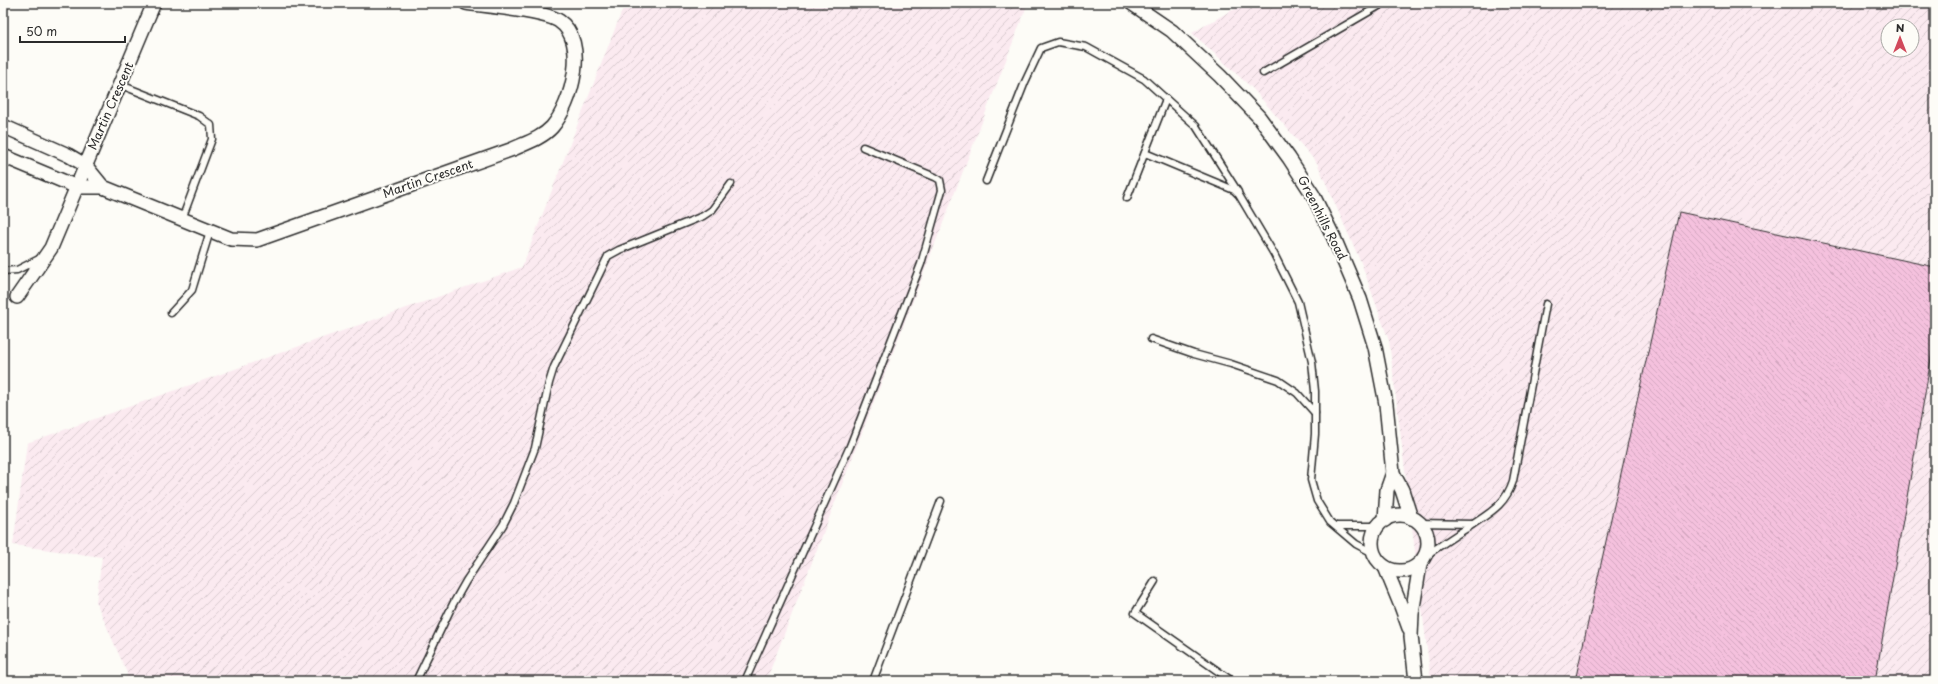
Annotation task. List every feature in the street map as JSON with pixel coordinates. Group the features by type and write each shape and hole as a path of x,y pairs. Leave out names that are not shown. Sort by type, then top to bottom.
{"street":[{"name":"Martin Crescent","path":"85,165 121,85 154,3"},
{"name":"Martin Crescent","path":"3,156 77,187 103,187 230,239 256,240 512,149 547,132 561,114 570,88 576,61 576,47 570,32 557,20 543,15 466,3"},
{"name":"Greenhills Road","path":"1131,3 1172,31 1220,76 1258,117 1289,158 1313,195 1334,238 1357,293 1375,347 1386,404 1393,473 1415,520"},
{"name":"Martin Crescent","path":"3,126 68,155 85,165 103,187"},
{"path":"17,297 46,256 77,187 85,165"},
{"name":"Greenhills Road","path":"1381,523 1387,490 1393,473"},
{"path":"1416,681 1411,636 1412,614 1422,560 1428,548 1428,539 1425,530 1415,520 1402,516 1393,516 1381,523 1373,534 1373,553 1378,561 1385,567 1394,571 1403,571 1412,569 1422,560"},
{"path":"1385,567 1401,606 1411,636"}],"lane":[{"path":"1263,73 1384,3"},
{"path":"986,180 1025,82 1041,48 1058,42 1086,47 1144,79 1196,126 1240,195 1274,254 1298,302 1312,362 1315,391 1311,480 1317,501 1328,518 1336,526 1356,544 1373,553"},
{"path":"121,85 199,116 211,125 212,139 182,219"},
{"path":"1127,198 1166,99"},
{"path":"745,681 850,446 921,264 942,190 940,180 935,177 863,147"},
{"path":"1145,153 1234,190 1240,195"},
{"path":"416,681 456,598 503,525 514,503 535,448 549,383 554,367 608,256 619,250 703,216 712,210 731,184"},
{"path":"171,313 192,290 210,231"},
{"path":"3,271 17,270 46,256"},
{"path":"1422,560 1494,511 1510,493 1546,304"},
{"path":"1151,339 1278,380 1297,393 1315,413"},
{"path":"873,681 941,501"},
{"path":"1415,520 1473,524"},
{"path":"1336,526 1381,523"},
{"path":"1155,581 1135,613 1232,681"}],"shaded area":[{"path":"625,3 1028,3 766,681 126,681 127,673 96,602 102,557 13,545 27,443 522,267"},
{"path":"1253,3 1935,3 1935,681 1431,681 1389,341 1362,265 1317,163 1253,89 1192,33 1230,11"}],"building":[{"path":"1679,212 1935,267 1935,336 1875,681 1575,681"}]}
